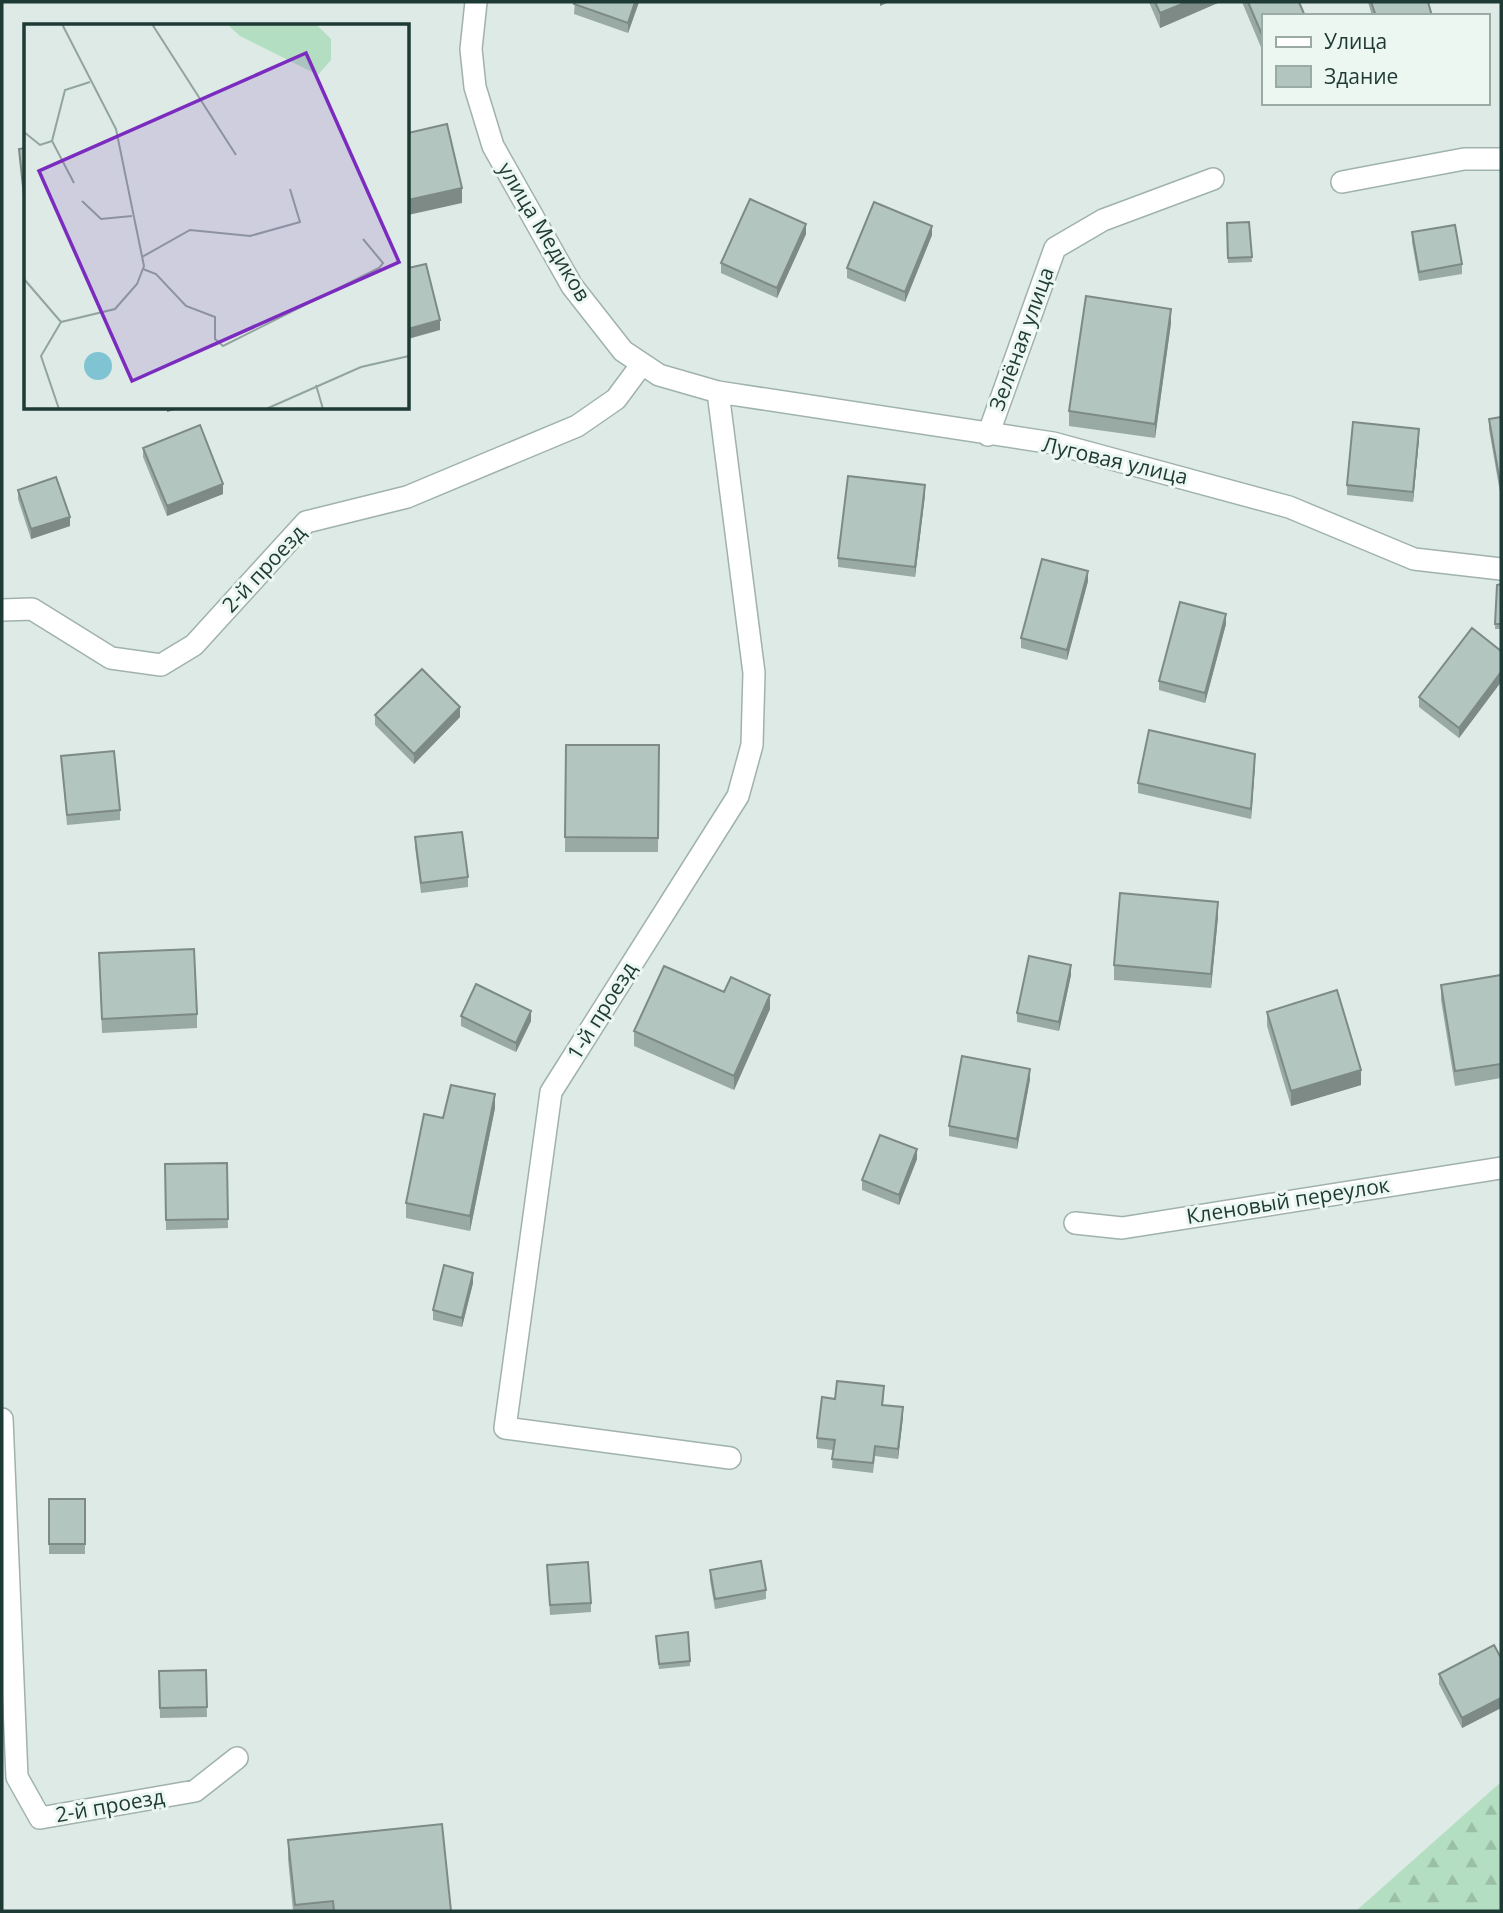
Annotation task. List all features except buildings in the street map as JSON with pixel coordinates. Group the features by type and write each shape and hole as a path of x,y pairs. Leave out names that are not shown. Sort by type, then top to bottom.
{"street":[{"name":"улица Медиков","path":"476,2 471,48 475,87 493,146 572,286 624,351 642,364 679,383 718,392"},
{"path":"1342,182 1464,159 1501,159"},
{"name":"Зелёная улица","path":"988,435 1055,248 1104,220 1213,179"},
{"name":"2-й проезд","path":"2,610 32,610 111,658 161,665 194,645 306,522 407,497 577,426 616,399 642,364"},
{"name":"Луговая улица","path":"718,392 1053,443 1220,486 1289,508 1414,559 1501,569"},
{"name":"1-й проезд","path":"718,392 754,673 752,745 738,796 551,1092 505,1428 730,1458"},
{"name":"Кленовый переулок","path":"1074,1223 1122,1228 1501,1168"},
{"name":"2-й проезд","path":"2,1419 17,1777 40,1818 195,1791 237,1758"}],"green space":[{"path":"1501,1782 1501,1911 1356,1911"}]}
